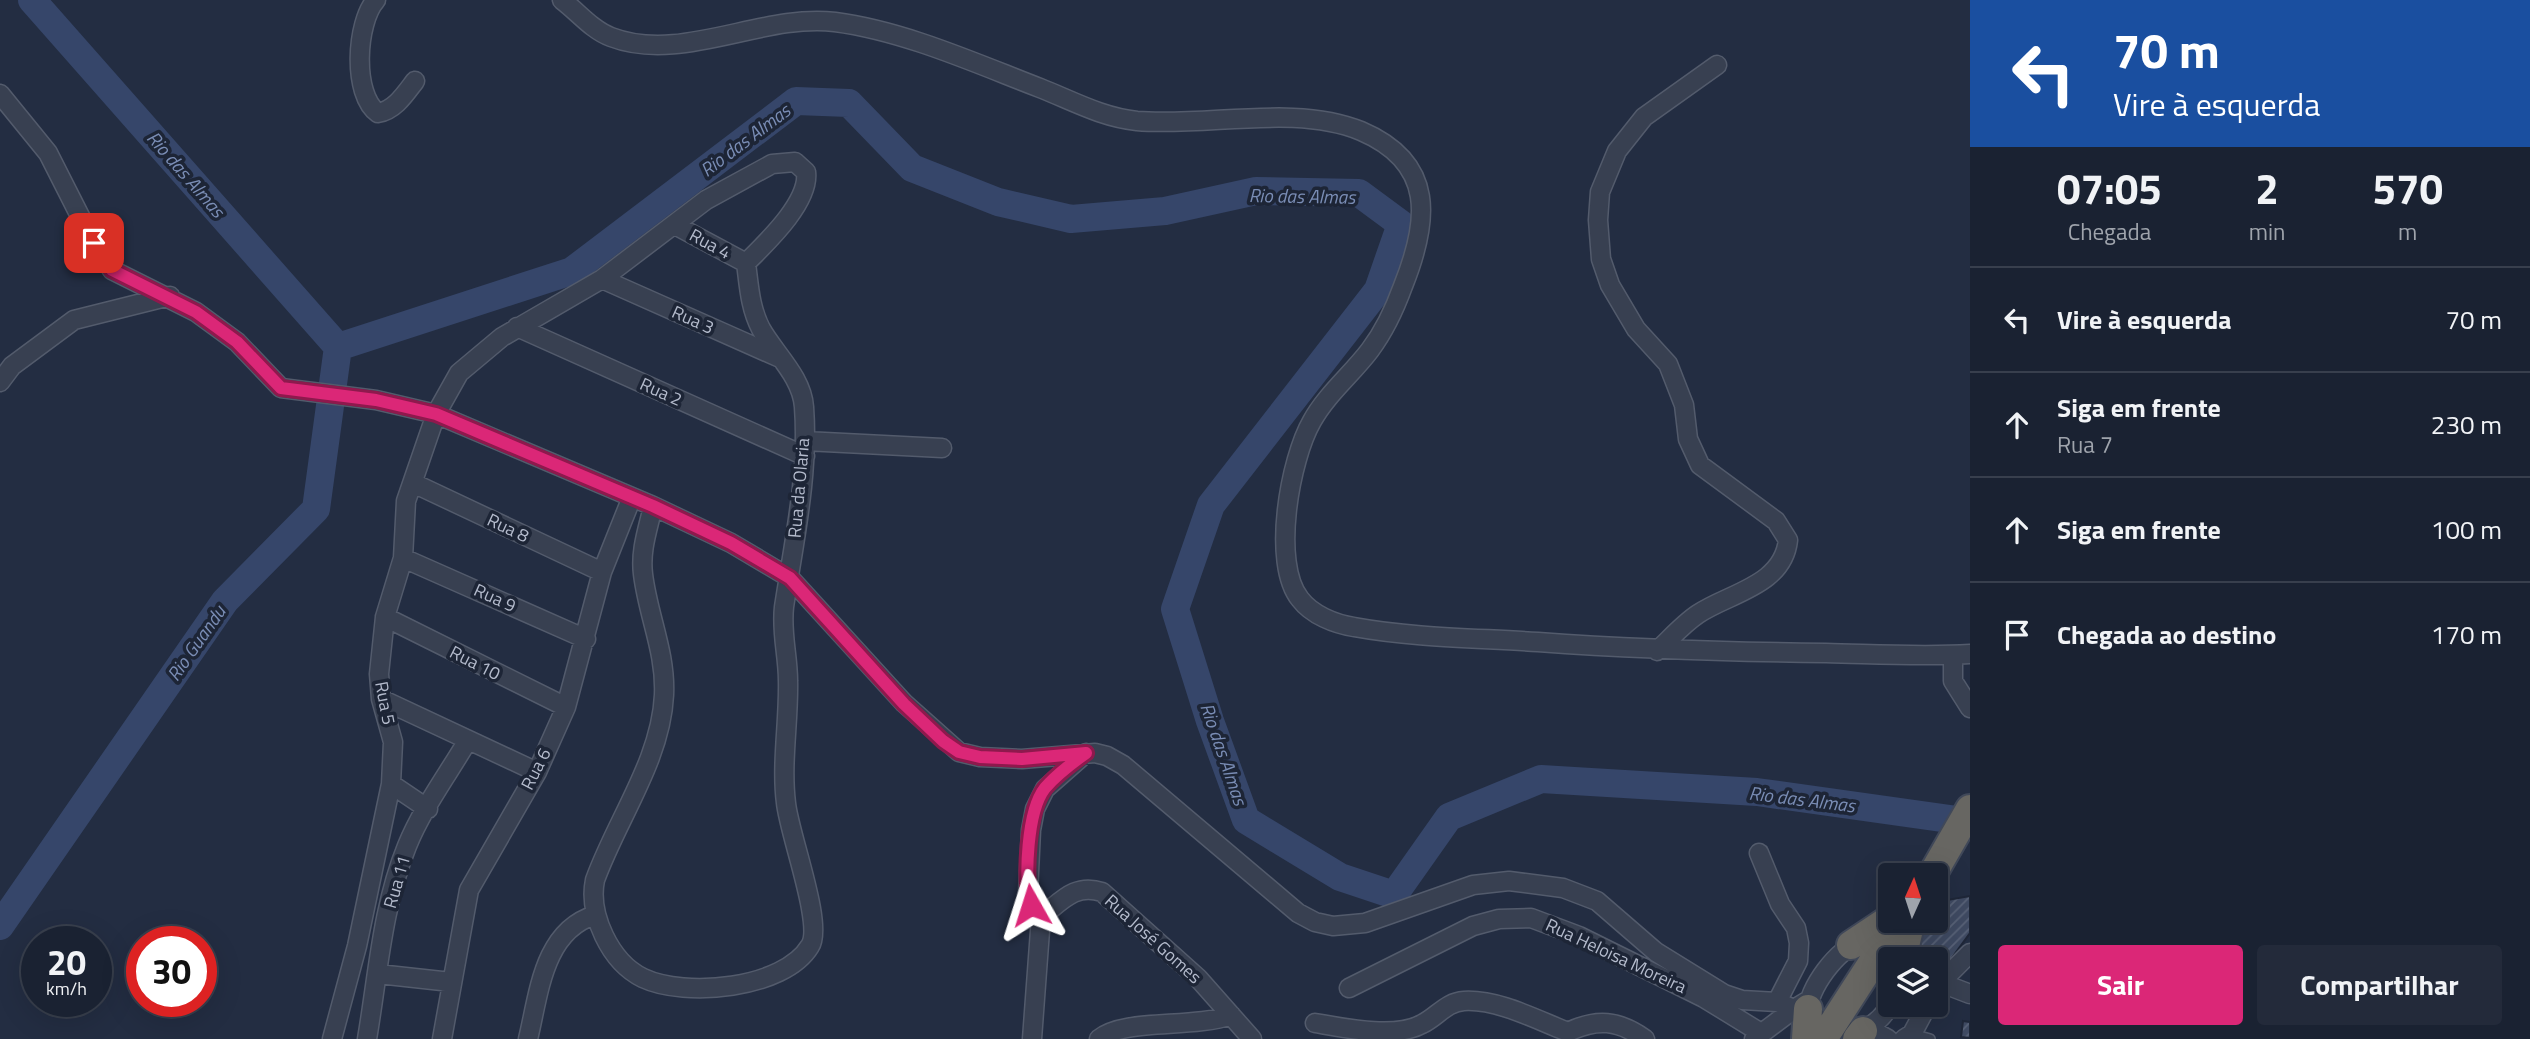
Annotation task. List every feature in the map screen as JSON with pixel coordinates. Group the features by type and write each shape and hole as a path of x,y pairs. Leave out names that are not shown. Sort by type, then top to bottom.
{"highway":[{"path":"1940,863 1970,809"},
{"path":"1851,945 1878,927"},
{"path":"1827,1033 1878,974"},
{"path":"1804,1006 1806,1039"}],"street":[{"path":"376,0 367,10 359,41 366,97 371,108 378,113 387,112 415,81"},
{"path":"562,0 606,35 634,43 675,43 801,21 838,23 923,46 1109,116 1202,123 1292,118 1334,121 1365,133 1386,145 1414,173 1421,193 1421,225 1411,268 1386,325 1373,346 1314,416 1304,436 1293,483 1285,549 1290,579 1301,601 1326,619 1353,627 1657,651 1962,654 1953,681 1970,708"},
{"path":"1657,651 1700,613 1761,582 1781,563 1788,540 1776,521 1700,465 1688,439 1685,405 1668,364 1636,329 1609,285 1601,259 1598,220 1600,192 1617,151 1644,117 1717,65"},
{"path":"0,94 48,153 104,260 124,277 170,296 237,342 281,388 376,400 436,414 653,506 731,543 790,578 904,704 943,741 959,752 980,757 1022,759 1086,753 1107,755 1123,765 1275,895 1315,922 1349,926 1365,923 1473,885 1509,881 1545,884 1597,901 1656,952 1724,994 1742,1000 1804,1006 1827,1033 1870,1035 1882,1017"},
{"path":"517,327 602,279 706,200 772,164 795,162 803,167 806,183 786,220 746,262"},
{"name":"Rua 4","path":"675,225 746,262"},
{"name":"Rua da Olaria","path":"594,915 617,953 640,976 669,984 720,986 749,983 799,960 812,945 814,914 796,857 785,802 788,678 782,634 805,448 804,404 784,360 762,331 752,308 746,262"},
{"name":"Rua 3","path":"602,279 784,360"},
{"path":"0,382 12,366 74,320 170,296"},
{"name":"Rua 5","path":"332,1039 357,946 391,784 393,741 381,699 380,649 385,617 403,558 403,514 436,414 459,373 517,327"},
{"name":"Rua 2","path":"517,327 805,448 942,448"},
{"name":"Rua 8","path":"413,483 602,572"},
{"name":"Rua 6","path":"442,1039 469,890 537,772 566,707 602,572 632,497"},
{"path":"528,1039 542,978 553,950 569,927 594,915 592,902 595,880 652,750 663,710 664,665 643,573 642,550 653,506"},
{"name":"Rua 9","path":"403,558 586,639"},
{"name":"Rua 10","path":"385,617 566,707"},
{"path":"381,699 537,772"},
{"name":"Rua 11","path":"366,1039 393,888 408,843 468,740"},
{"path":"1032,1039 1041,917 1031,905 1027,877 1035,809 1045,789 1086,753"},
{"path":"391,784 428,809"},
{"path":"1759,853 1780,904 1796,928 1799,943 1798,961 1777,1002"},
{"name":"Rua José Gomes","path":"1041,917 1073,891 1084,888 1102,892 1198,978 1252,1039"},
{"name":"Rua Heloisa Moreira","path":"1349,988 1472,926 1499,919 1531,918 1569,932 1683,987 1758,1036"},
{"path":"1758,1036 1804,1006 1834,959 1851,945 1857,943 1878,950"},
{"path":"1948,972 1970,953"},
{"path":"378,974 451,982"},
{"path":"1948,987 1970,994"},
{"path":"1315,1023 1354,1030 1387,1031 1421,1026 1448,1005 1471,1001 1519,1013 1567,1036 1586,1023 1604,1021 1632,1030 1645,1039"},
{"path":"1099,1039 1125,1026 1173,1026 1231,1015"},
{"path":"1908,1036 1919,1017"}],"lane":[{"path":"1908,1036 1930,1039"}],"building":[{"path":"1970,896 1970,933 1948,963 1948,947 1919,947 1918,939 1919,933 1948,933 1948,900"},
{"path":"1963,1021 1970,1022 1970,1038 1961,1037"}],"waterway":[{"name":"Rio das Almas","path":"32,0 338,347 572,271 796,101 849,103 912,168 998,202 1071,219 1165,211 1256,191 1359,193 1401,224 1378,290 1211,505 1175,609 1210,721 1246,820 1340,877 1394,895 1449,817 1541,779 1757,792 1970,822"},
{"name":"Rio Guandu","path":"0,926 225,601 316,509 338,347"}],"route":[{"path":"94,243 112,270 170,296 196,312 237,342 281,388 376,400 436,414 653,506 731,543 790,578 904,704 943,741 959,752 980,757 1022,759 1086,753 1045,789 1035,809 1027,877 1031,905"}]}
